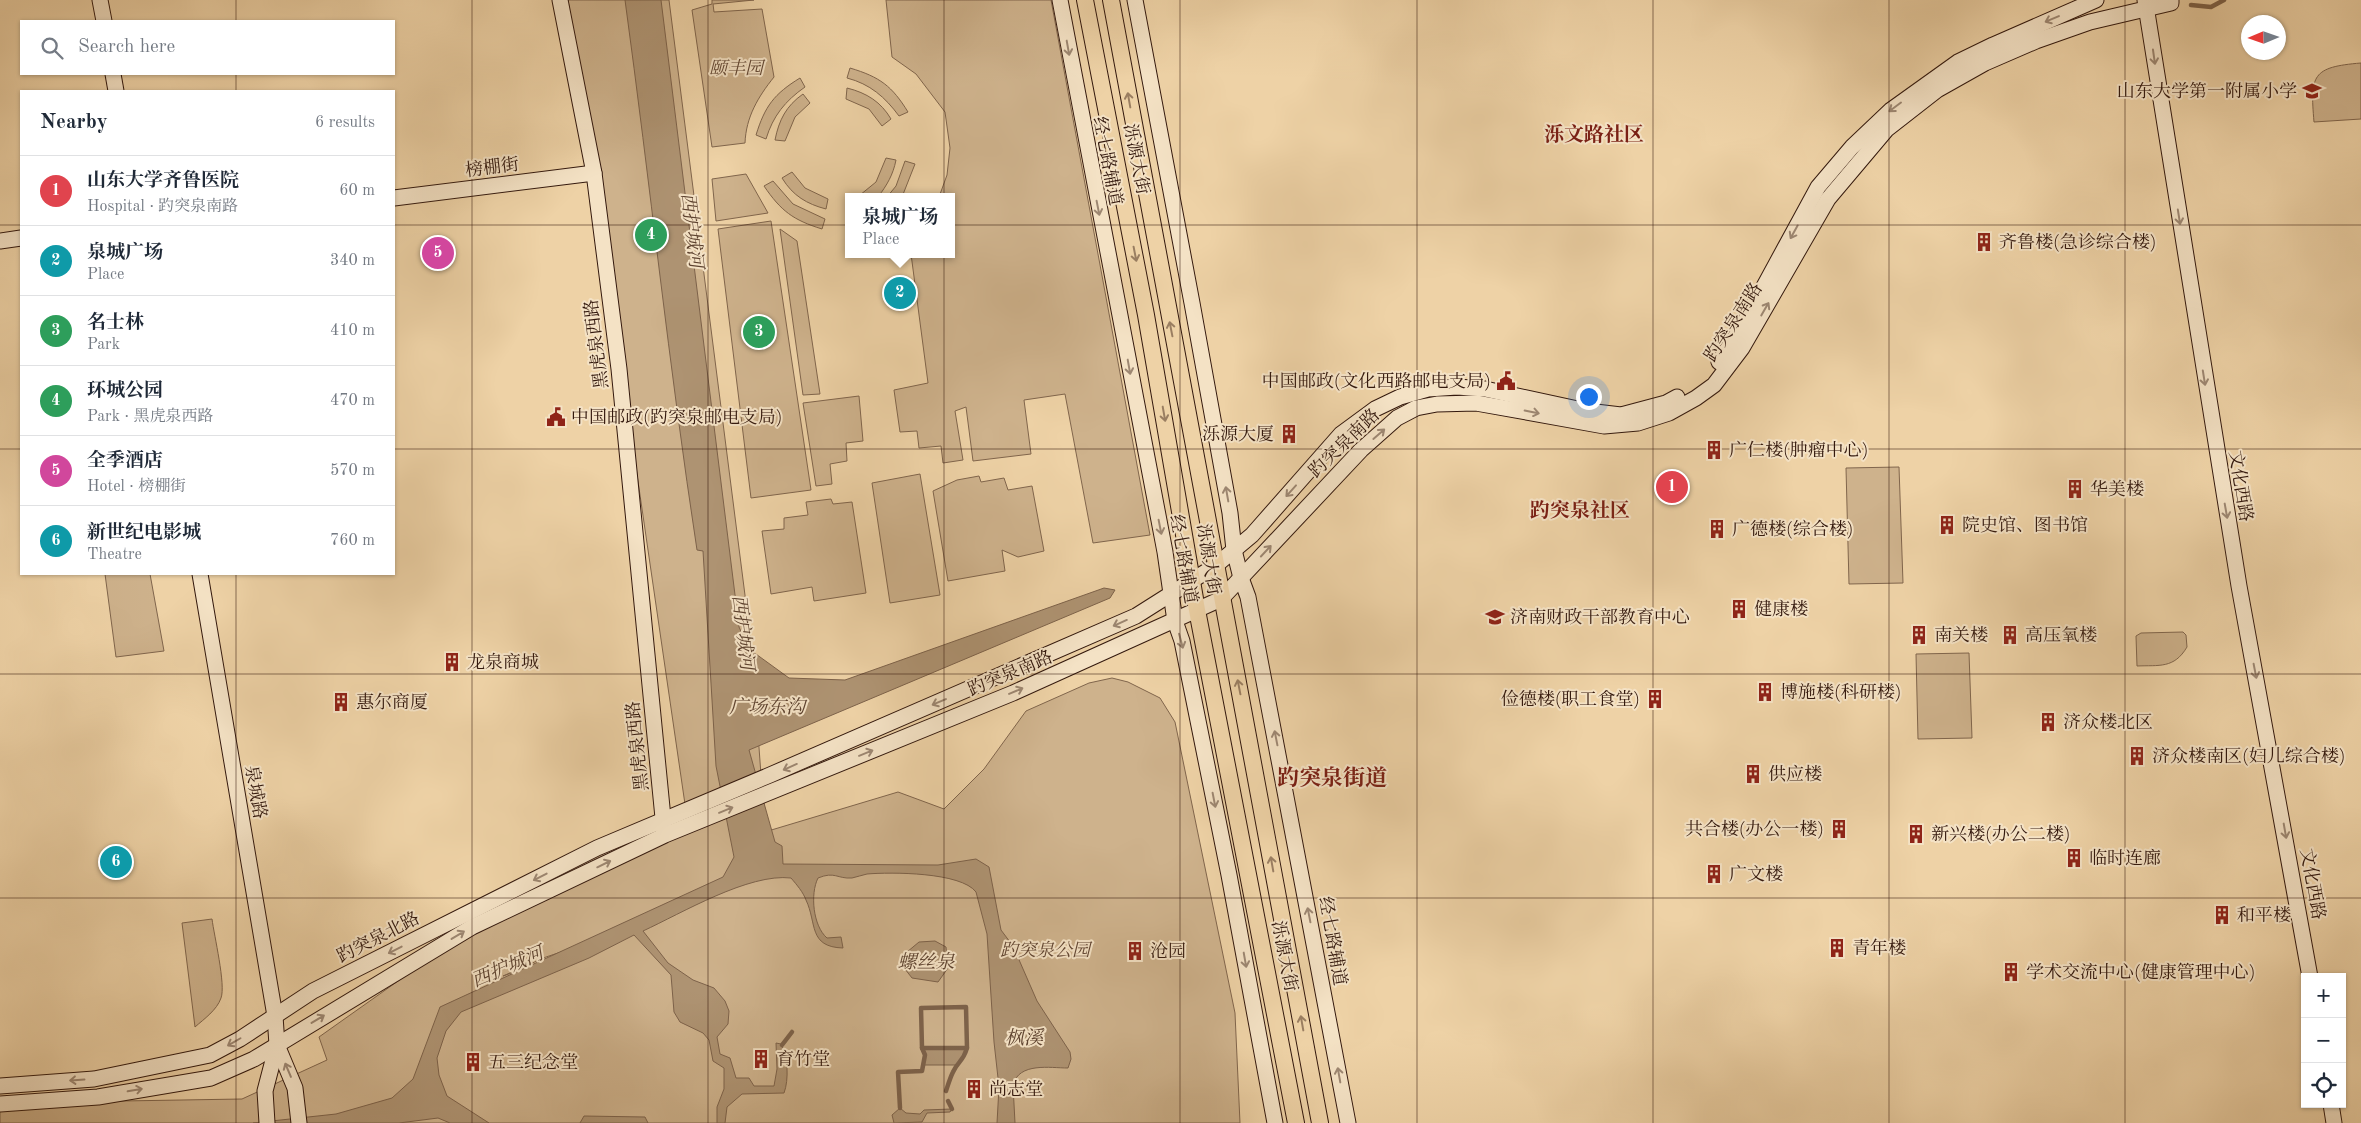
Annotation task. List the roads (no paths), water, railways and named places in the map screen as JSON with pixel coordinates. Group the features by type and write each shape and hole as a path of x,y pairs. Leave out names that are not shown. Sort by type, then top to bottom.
{"main road":[{"path":"100,0 104,20"},
{"name":"黑虎泉西路","path":"560,0 594,173 619,369 664,827"},
{"name":"经七路辅道","path":"1060,0 1165,552 1175,621 1182,641 1229,875 1275,1123"},
{"name":"泺源大街","path":"1085,0 1146,315 1198,610 1296,1123"},
{"name":"泺源大街","path":"1111,0 1320,1123"},
{"name":"经七路辅道","path":"1135,0 1196,322 1230,513 1234,550 1240,578 1248,596 1286,788 1348,1123"},
{"name":"趵突泉南路","path":"1215,566 1252,534 1341,434 1375,409 1400,396 1428,389 1457,387 1485,389 1587,411 1621,414 1666,403 1700,385 1723,357 1743,325 1818,187 1852,147 1891,110 1958,62 2096,0"},
{"name":"趵突泉南路","path":"766,785 1013,693 1221,599 1361,450 1397,418 1416,408 1437,404 1476,403 1604,426 1638,422 1669,413 1696,398 1714,385 1742,348 1828,199 1886,129 1937,90 1985,63 2036,41 2090,22 2146,4 2171,2"},
{"name":"文化西路","path":"2146,4 2237,577 2309,973"},
{"path":"113,75 116,90"},
{"name":"榜棚街","path":"395,198 594,173"},
{"path":"0,241 20,238"},
{"path":"1193,581 1215,566"},
{"name":"泉城路","path":"200,575 275,1016 277,1045"},
{"name":"趵突泉南路","path":"664,827 684,826 766,785 1136,616 1193,581"},
{"name":"趵突泉北路","path":"0,1104 98,1097 211,1078 254,1059 472,927 664,827 684,811 766,785"},
{"name":"趵突泉北路","path":"0,1086 94,1079 210,1055 313,991 597,848 664,827"},
{"path":"277,1045 295,1088 298,1123"},
{"path":"266,1117 264,1091 277,1045"},
{"path":"2332,1108 2334,1123"}],"water":[{"name":"枫溪","path":"625,0 661,0 739,627 749,649 789,678 845,680 1104,588 1115,590 1110,598 749,750 775,842 782,846 783,864 938,865 976,859 989,867 1001,930 1013,946 1037,1001 1070,1052 1071,1059 1068,1068 1036,1068 1022,1073 1016,1078 1013,1085 1015,1123 997,1123 999,1087 987,934 976,892 968,885 956,880 925,875 892,873 867,874 852,878 828,875 818,878 814,892 816,918 822,933 827,938 841,937 843,948 832,947 819,938 805,897 791,878 774,878 736,888 643,931 668,963 693,980 714,988 725,1001 729,1011 728,1024 717,1037 720,1054 730,1058 736,1078 749,1078 754,1086 774,1086 777,1069 776,1043 781,1044 787,1068 787,1082 784,1093 742,1094 727,1107 725,1123 717,1123 717,1107 724,1089 724,1068 713,1061 709,1040 703,1033 680,1022 674,1012 671,975 634,935 589,958 461,1012 446,1031 437,1058 439,1075 447,1096 489,1123 450,1123 438,1118 399,1123 253,1123 336,1114 392,1098 413,1079 440,1007 723,877 734,857 716,766 703,551 697,550 687,481"},
{"name":"螺丝泉","path":"935,941 946,947 948,968 938,982 912,978 901,964 901,957 919,942"},
{"path":"922,1048 967,1048 963,1060 957,1065 924,1065 925,1056"},
{"path":"900,1108 906,1113 920,1114 924,1110 952,1109 950,1112 927,1113 922,1122 894,1123 892,1115"},
{"path":"584,1116 645,1117 648,1123 580,1123"}],"waterway":[{"name":"广场东沟","path":"2191,5 2211,7 2224,0"},
{"path":"966,1007 967,1048 922,1048 921,1008 966,1007"},
{"path":"782,1045 792,1032"},
{"path":"900,1108 898,1072 922,1071 925,1055 922,1048"},
{"path":"946,1091 953,1072 967,1048"},
{"path":"948,1101 952,1109"}],"place":[{"name":"山东大学第一附属小学","path":"2312,91"},
{"name":"环城公园","path":"651,235"},
{"name":"齐鲁楼(急诊综合楼)","path":"1984,242"},
{"name":"全季酒店","path":"438,253"},
{"name":"泉城广场","path":"900,293"},
{"name":"名士林","path":"759,332"},
{"name":"中国邮政(文化西路邮电支局)","path":"1506,381"},
{"name":"中国邮政(趵突泉邮电支局)","path":"556,417"},
{"name":"泺源大厦","path":"1289,434"},
{"name":"广仁楼(肿瘤中心)","path":"1714,450"},
{"name":"山东大学齐鲁医院","path":"1672,487"},
{"name":"华美楼","path":"2075,489"},
{"name":"院史馆、图书馆","path":"1947,525"},
{"name":"广德楼(综合楼)","path":"1717,529"},
{"name":"健康楼","path":"1739,609"},
{"name":"济南财政干部教育中心","path":"1495,617"},
{"name":"南关楼","path":"1919,635"},
{"name":"高压氧楼","path":"2010,635"},
{"name":"龙泉商城","path":"452,662"},
{"name":"博施楼(科研楼)","path":"1765,692"},
{"name":"俭德楼(职工食堂)","path":"1655,699"},
{"name":"惠尔商厦","path":"341,702"},
{"name":"济众楼北区","path":"2048,722"},
{"name":"济众楼南区(妇儿综合楼)","path":"2137,756"},
{"name":"供应楼","path":"1753,774"},
{"name":"共合楼(办公一楼)","path":"1839,829"},
{"name":"新兴楼(办公二楼)","path":"1916,834"},
{"name":"临时连廊","path":"2074,858"},
{"name":"新世纪电影城","path":"116,862"},
{"name":"广文楼","path":"1714,874"},
{"name":"和平楼","path":"2222,915"},
{"name":"青年楼","path":"1837,948"},
{"name":"沧园","path":"1135,951"},
{"name":"学术交流中心(健康管理中心)","path":"2011,972"},
{"name":"育竹堂","path":"761,1059"},
{"name":"五三纪念堂","path":"473,1062"},
{"name":"尚志堂","path":"974,1089"}],"district":[{"name":"泺文路社区","path":"1594,134"},
{"name":"趵突泉社区","path":"1580,510"},
{"name":"趵突泉街道","path":"1332,777"}],"park label":[{"name":"颐丰园","path":"736,68"},
{"name":"趵突泉公园","path":"1045,950"}],"water label":[{"name":"西护城河","path":"693,230"},
{"name":"西护城河","path":"744,632"},
{"name":"西护城河","path":"507,966"}]}
